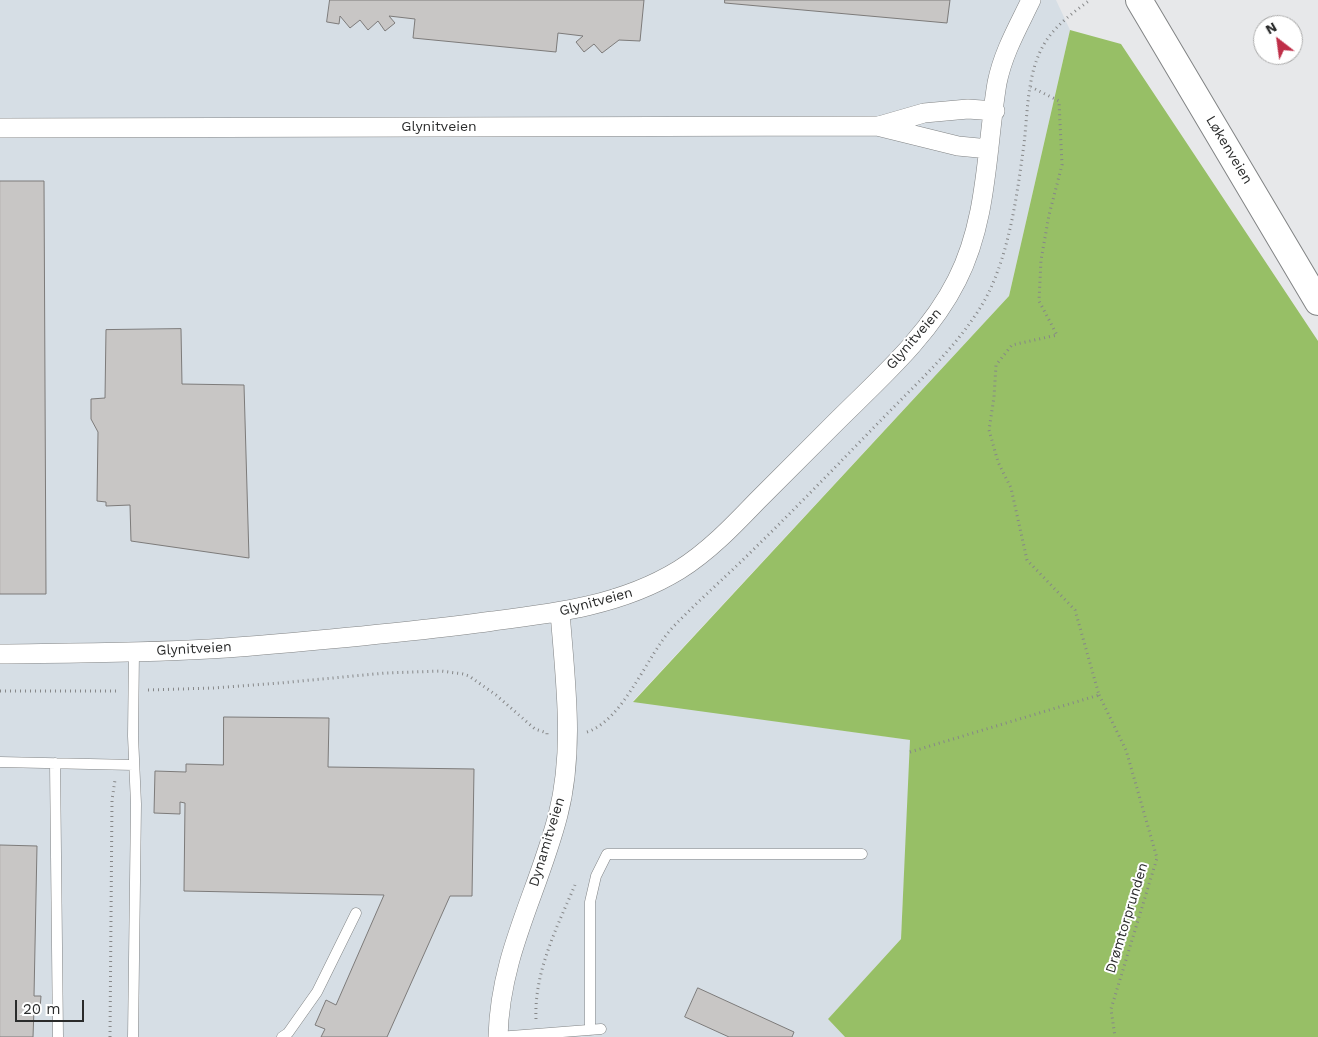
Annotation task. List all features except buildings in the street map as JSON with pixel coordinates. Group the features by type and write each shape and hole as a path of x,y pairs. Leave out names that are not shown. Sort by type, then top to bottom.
{"main road":[{"name":"Løkenveien","path":"1139,0 1318,302"}],"street":[{"name":"Glynitveien","path":"0,654 210,649 444,628 560,612 598,604 638,591 678,571 730,529 911,345 940,310 963,269 980,216 998,82 1005,55 1015,31 1033,3"},
{"name":"Glynitveien","path":"878,126 924,113 968,109 994,111"},
{"name":"Glynitveien","path":"0,128 878,126 958,146 989,149"},
{"name":"Dynamitveien","path":"498,1037 499,1012 509,961 518,929 549,846 564,786 567,733 560,612"}],"lane":[{"path":"134,652 132,736 136,814 134,1037"},
{"path":"0,762 134,765"},
{"path":"55,763 58,1037"},
{"path":"590,1030 590,902 596,876 607,854 862,854"},
{"path":"282,1037 288,1033 317,992 356,913"},
{"path":"498,1037 601,1029"}],"path":[{"name":"Drømtorprunden","path":"1031,86 1059,101 1062,165 1049,215 1041,260 1040,301 1058,335 1041,337 1012,345 996,365 989,430 998,462 1011,488 1027,560 1075,610 1100,695 1126,750 1157,858 1111,1009 1115,1037"},
{"path":"0,691 233,687 385,673 441,670 463,674 476,680 535,729 547,733"},
{"path":"910,752 1100,695"},
{"path":"110,1037 112,800 117,764"},
{"path":"536,1033 535,1000 538,983 576,884"}],"shaded area":[{"path":"0,0 1056,0 1070,30 1009,296 633,701 911,740 901,939 828,1019 845,1037 0,1037"}],"green space":[{"path":"1070,30 1121,44 1318,341 1318,1037 845,1037 828,1019 901,939 910,740 633,702 1009,296"}]}
